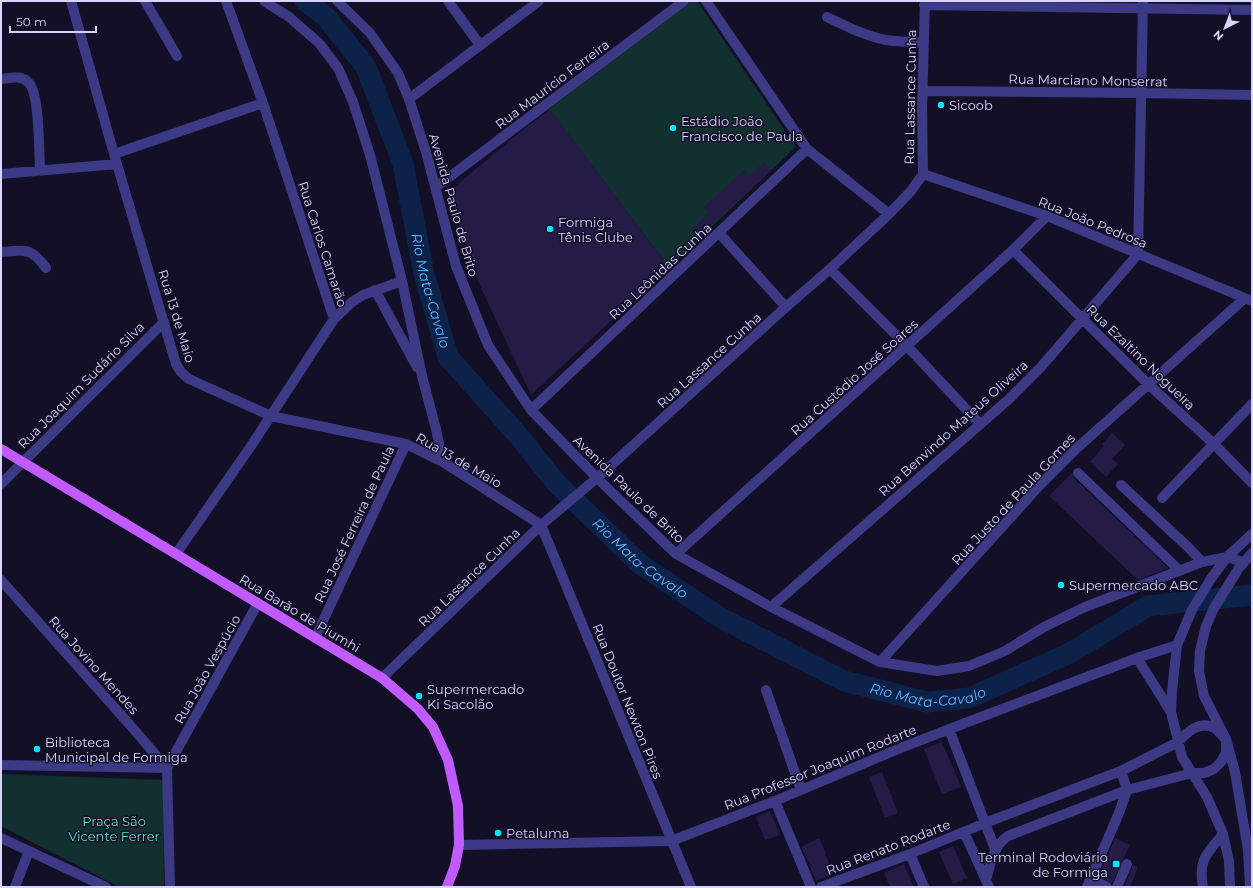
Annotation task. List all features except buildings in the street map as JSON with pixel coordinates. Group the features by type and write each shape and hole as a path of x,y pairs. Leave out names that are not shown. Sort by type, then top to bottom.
{"main road":[{"name":"Rua Barão de Piumhi","path":"1,449 382,678 418,709 433,727 448,760 458,806 459,845 455,866 447,887"}],"street":[{"name":"Rua 13 de Maio","path":"71,1 176,364 181,372 188,379 271,416 406,444 443,462 541,526"},
{"path":"145,1 177,56"},
{"name":"Rua Carlos Camarão","path":"176,554 271,416 334,319 263,103 226,1"},
{"path":"264,1 290,18 319,43 338,68 353,102 367,147 402,281 422,376 443,462"},
{"name":"Avenida Paulo de Brito","path":"337,1 370,33 398,73 409,99 426,152 456,266 488,345 531,410 597,478 676,554 771,607 880,662 937,671 969,666 1005,651 1044,627 1085,607 1179,570 1202,562 1227,557"},
{"path":"448,1 480,45"},
{"path":"409,99 539,1"},
{"name":"Rua Maurício Ferreira","path":"436,187 684,1"},
{"path":"706,1 807,149 889,214"},
{"path":"924,3 1142,5 1252,10"},
{"name":"Rua Lassance Cunha","path":"382,678 541,526 597,478 830,269 889,214 911,191 922,174 924,3"},
{"path":"1138,254 1142,5"},
{"path":"827,17 884,40 924,42"},
{"path":"1,78 21,78 29,82 33,90 38,121 40,170"},
{"name":"Rua Marciano Monserrat","path":"923,91 1252,95"},
{"path":"1,174 116,159 168,136 263,103"},
{"name":"Rua Leônidas Cunha","path":"531,410 807,149"},
{"name":"Rua João Pedrosa","path":"922,174 1047,216 1248,299"},
{"name":"Rua Custódio José Soares","path":"676,554 908,346 1013,250 1047,216"},
{"path":"719,233 786,307"},
{"path":"1,252 21,250 32,252 39,258 46,268"},
{"name":"Rua Ezaltino Nogueira","path":"1013,250 1148,384 1214,444 1252,483"},
{"name":"Rua Benvindo Mateus Oliveira","path":"771,607 1008,400 1041,367 1138,254"},
{"path":"830,269 908,346 980,424"},
{"path":"334,319 352,302 363,295 402,281"},
{"path":"375,290 422,376"},
{"name":"Rua Justo de Paula Gomes","path":"880,662 1039,486 1077,448 1148,384 1248,299"},
{"name":"Rua Joaquim Sudário Silva","path":"1,484 164,322"},
{"path":"1162,498 1252,404"},
{"name":"Rua José Ferreira de Paula","path":"315,638 406,444"},
{"path":"1078,473 1179,570"},
{"path":"1121,485 1188,547 1202,562"},
{"name":"Rua Doutor Newton Pires","path":"541,526 691,887"},
{"path":"1230,887 1229,861 1223,834 1207,797 1182,757 1178,742 1172,712 1174,669 1178,643 1192,610 1210,580 1227,557 1252,534"},
{"path":"1250,887 1248,850 1236,772 1226,739 1204,696 1199,672 1200,651 1206,626 1214,608 1241,565 1252,553"},
{"path":"1227,557 1241,565"},
{"name":"Rua Jovino Mendes","path":"1,580 167,768"},
{"name":"Rua João Vespúcio","path":"167,768 258,603"},
{"name":"Rua Professor Joaquim Rodarte","path":"459,845 672,840 776,801 949,729 1178,643"},
{"path":"1138,658 1172,712"},
{"path":"766,690 801,790"},
{"path":"988,883 995,849 1002,840 1008,836 1127,790 1192,773 1204,773 1214,769 1221,762 1226,753 1226,739 1215,728 1204,725 1195,727 1184,735 1178,742"},
{"path":"949,729 995,849"},
{"name":"Rua Renato Rodarte","path":"821,887 910,854 985,823 1121,771 1178,742"},
{"path":"1,764 167,768 170,887"},
{"path":"1107,887 1089,883 1119,813 1127,790 1121,771"},
{"path":"776,801 811,887"},
{"path":"964,832 988,883"},
{"path":"1203,887 1201,876 1202,864 1208,853 1223,834"},
{"path":"1,838 106,887"},
{"path":"15,887 29,851"},
{"path":"910,854 924,887"},
{"path":"1117,887 1127,864"}],"green space":[{"name":"Estádio João Francisco de Paula","path":"692,1 697,1 796,147 669,267 549,109"},
{"name":"Praça São Vicente Ferrer","path":"1,774 163,780 164,887 119,887 1,826"}],"waterway":[{"name":"Rio Mata-Cavalo","path":"305,1 326,17 366,67 403,164 424,274 448,357 517,434 557,484 640,564 721,618 844,681 927,702 969,698 1068,654 1148,606 1252,595"}],"place":[{"name":"Sicoob","path":"941,105"},
{"name":"Estádio João Francisco de Paula","path":"673,128"},
{"name":"Formiga Tênis Clube","path":"550,229"},
{"name":"Supermercado ABC","path":"1061,585"},
{"name":"Supermercado Ki Sacolão","path":"419,696"},
{"name":"Biblioteca Municipal de Formiga","path":"37,749"},
{"name":"Petaluma","path":"498,833"},
{"name":"Terminal Rodoviário de Formiga","path":"1116,864"}]}
